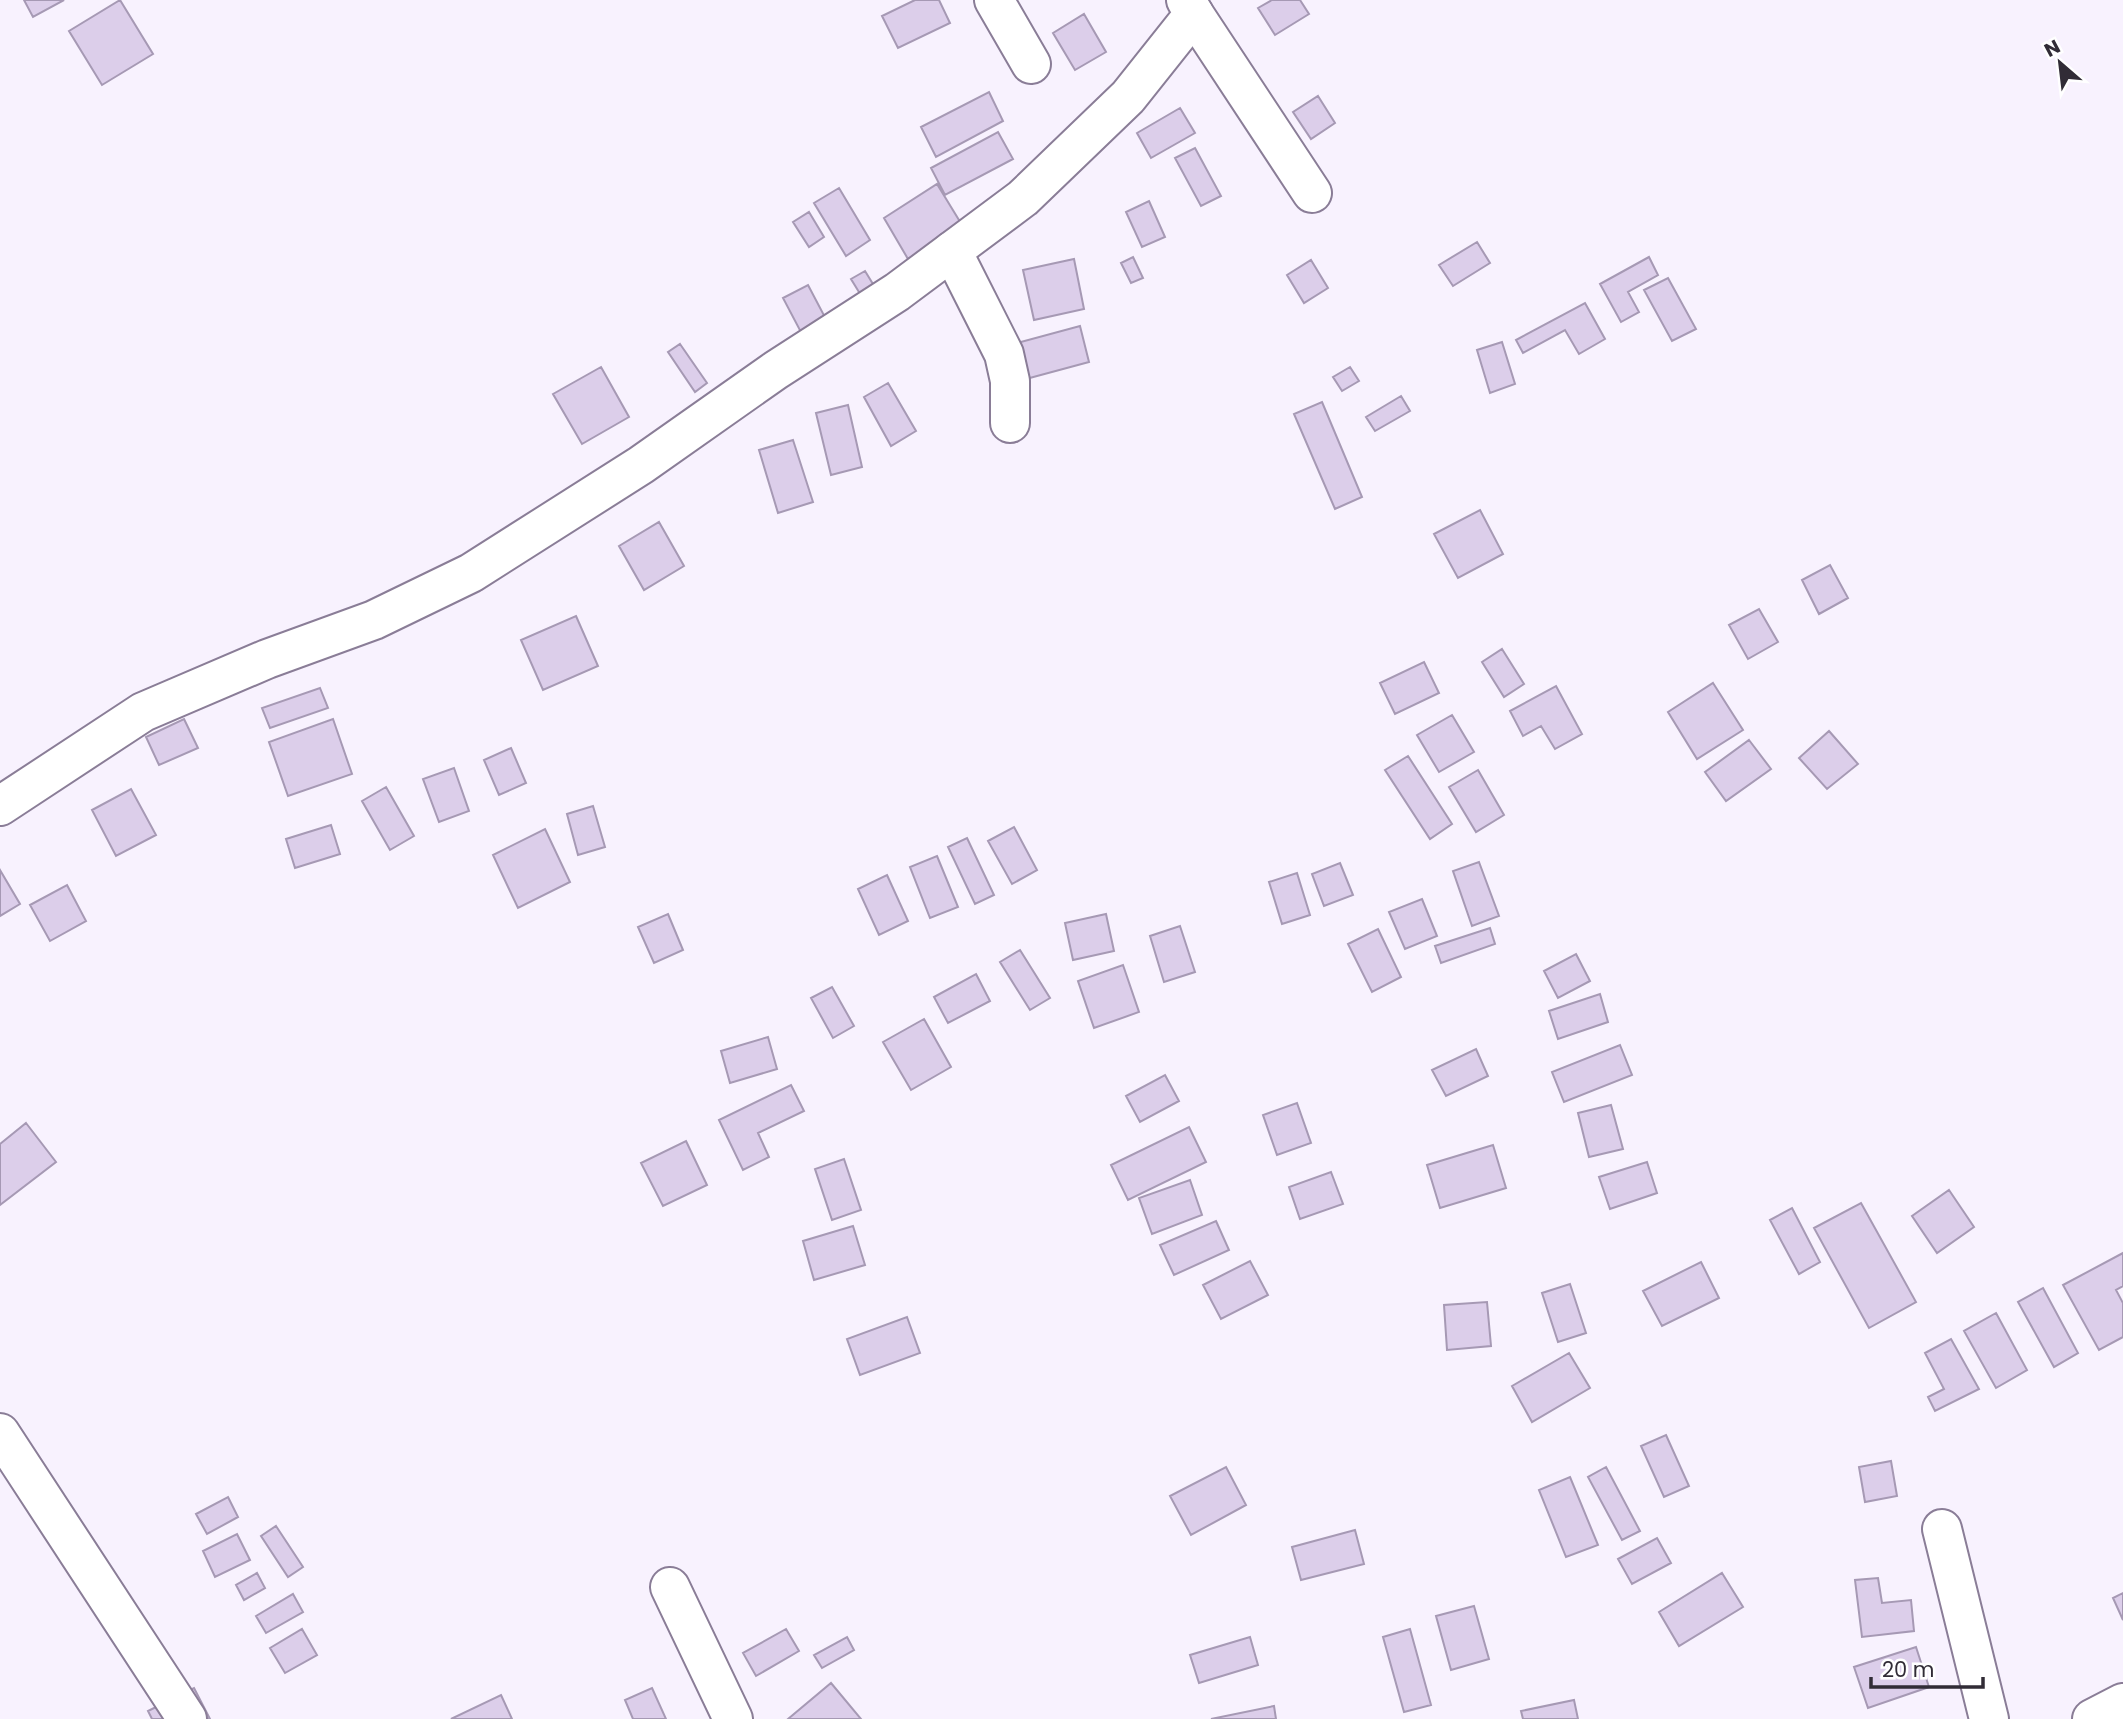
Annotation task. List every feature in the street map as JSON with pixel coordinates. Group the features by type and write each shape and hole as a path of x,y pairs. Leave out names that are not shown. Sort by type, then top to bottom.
{"street":[{"path":"995,0 1031,64"},
{"path":"0,806 143,712 267,659 374,620 471,573 641,466 776,370 897,292 1023,198 1128,96 1191,7 1312,192"},
{"path":"952,251 1004,354 1010,381 1010,423"},
{"path":"0,1433 187,1719"},
{"path":"1942,1529 1989,1719"},
{"path":"670,1587 733,1719"},
{"path":"2092,1719 2123,1703"}],"building":[{"path":"24,0 64,0 33,17"},
{"path":"120,0 153,54 102,85 69,31"},
{"path":"915,0 939,0 950,23 898,48 882,16"},
{"path":"1272,0 1300,0 1309,14 1275,35 1258,8"},
{"path":"1084,14 1106,52 1075,70 1053,33"},
{"path":"989,92 1003,121 936,157 921,127"},
{"path":"1318,96 1335,123 1311,139 1293,112"},
{"path":"1180,108 1195,133 1151,158 1137,133"},
{"path":"998,132 1013,159 945,195 931,168"},
{"path":"1195,148 1221,196 1201,206 1175,158"},
{"path":"937,184 962,225 908,259 884,218"},
{"path":"839,188 870,240 846,256 814,203"},
{"path":"1149,201 1165,237 1142,247 1126,212"},
{"path":"809,212 824,237 809,247 793,222"},
{"path":"1477,242 1490,263 1453,286 1439,265"},
{"path":"1133,257 1143,278 1131,283 1121,263"},
{"path":"1649,257 1658,275 1628,292 1639,312 1621,322 1600,284"},
{"path":"1074,259 1084,309 1034,320 1023,270"},
{"path":"1311,260 1328,288 1304,303 1287,275"},
{"path":"865,271 876,289 862,297 851,279"},
{"path":"1668,278 1696,329 1672,341 1644,290"},
{"path":"808,285 828,323 803,336 783,298"},
{"path":"1585,303 1605,339 1579,354 1565,330 1523,353 1516,340"},
{"path":"1080,326 1089,362 1026,379 1017,343"},
{"path":"1502,342 1515,384 1490,393 1477,350"},
{"path":"680,344 707,383 695,392 668,352"},
{"path":"601,367 629,417 582,444 553,394"},
{"path":"1350,367 1359,381 1342,391 1333,377"},
{"path":"888,383 916,431 891,446 864,397"},
{"path":"1401,396 1410,411 1375,431 1366,417"},
{"path":"1322,402 1362,497 1335,509 1294,414"},
{"path":"848,405 862,467 831,475 816,413"},
{"path":"793,440 813,502 778,513 759,450"},
{"path":"1480,510 1503,554 1458,578 1434,534"},
{"path":"659,522 684,566 644,590 619,546"},
{"path":"1830,565 1848,598 1819,614 1802,580"},
{"path":"1759,609 1778,642 1748,659 1729,625"},
{"path":"576,616 598,666 543,690 521,640"},
{"path":"1502,649 1524,684 1504,697 1482,662"},
{"path":"1424,662 1439,693 1395,714 1380,683"},
{"path":"1713,683 1743,730 1697,759 1668,712"},
{"path":"1556,686 1582,734 1555,749 1541,726 1523,736 1510,711"},
{"path":"320,688 328,708 270,728 262,708"},
{"path":"1452,715 1474,752 1439,772 1417,735"},
{"path":"184,719 198,748 159,765 146,737"},
{"path":"333,719 352,774 288,796 269,742"},
{"path":"1829,731 1858,764 1827,789 1799,758"},
{"path":"1749,740 1771,769 1726,801 1705,772"},
{"path":"511,748 526,783 499,795 484,760"},
{"path":"1408,756 1452,824 1430,839 1385,770"},
{"path":"454,768 469,811 439,822 423,779"},
{"path":"1478,770 1504,815 1476,832 1449,787"},
{"path":"386,787 414,836 390,850 362,801"},
{"path":"131,789 156,835 116,856 92,810"},
{"path":"593,806 605,847 578,855 567,814"},
{"path":"331,825 340,854 295,868 286,839"},
{"path":"1014,827 1037,870 1012,884 988,841"},
{"path":"545,829 570,882 518,908 493,855"},
{"path":"967,838 994,895 975,904 948,847"},
{"path":"937,856 958,907 930,918 910,867"},
{"path":"1479,862 1499,916 1472,926 1453,871"},
{"path":"1340,863 1353,895 1324,906 1312,874"},
{"path":"0,870 20,904 0,916"},
{"path":"1297,873 1310,915 1282,924 1269,882"},
{"path":"887,875 908,921 879,935 858,889"},
{"path":"67,885 86,921 50,941 30,905"},
{"path":"1422,899 1437,936 1405,949 1389,912"},
{"path":"668,914 683,950 654,963 638,927"},
{"path":"1106,914 1114,951 1073,960 1065,923"},
{"path":"1180,926 1195,972 1164,982 1150,936"},
{"path":"1490,928 1495,944 1441,963 1435,946"},
{"path":"1378,929 1401,977 1372,992 1348,944"},
{"path":"1020,950 1050,998 1030,1010 1000,962"},
{"path":"1576,954 1590,981 1558,998 1544,971"},
{"path":"1123,965 1139,1012 1094,1028 1078,981"},
{"path":"976,974 990,1001 948,1023 934,997"},
{"path":"832,987 854,1026 833,1038 811,998"},
{"path":"1600,994 1608,1022 1558,1039 1549,1011"},
{"path":"924,1019 951,1067 911,1090 883,1042"},
{"path":"768,1037 777,1069 730,1083 721,1051"},
{"path":"1620,1045 1632,1075 1564,1102 1552,1072"},
{"path":"1476,1049 1488,1076 1446,1096 1432,1070"},
{"path":"1165,1075 1179,1101 1140,1122 1126,1096"},
{"path":"791,1085 804,1111 758,1133 769,1157 743,1170 719,1120"},
{"path":"1297,1103 1311,1143 1277,1155 1263,1115"},
{"path":"1611,1105 1623,1149 1589,1157 1578,1113"},
{"path":"26,1123 56,1162 0,1205 0,1144"},
{"path":"1189,1127 1206,1162 1128,1200 1111,1165"},
{"path":"686,1141 707,1185 663,1206 641,1163"},
{"path":"1493,1145 1506,1188 1440,1208 1427,1165"},
{"path":"844,1159 861,1210 832,1220 815,1169"},
{"path":"1647,1162 1657,1193 1610,1209 1599,1177"},
{"path":"1331,1172 1343,1204 1300,1219 1289,1187"},
{"path":"1190,1180 1202,1215 1152,1234 1139,1198"},
{"path":"1949,1190 1974,1227 1937,1253 1912,1216"},
{"path":"1861,1203 1916,1302 1869,1328 1814,1228"},
{"path":"1792,1208 1820,1262 1799,1274 1770,1220"},
{"path":"1216,1221 1229,1250 1174,1275 1160,1245"},
{"path":"853,1226 865,1265 814,1280 803,1241"},
{"path":"2123,1253 2123,1286 2116,1290 2123,1303 2123,1337 2099,1350 2063,1285"},
{"path":"1250,1261 1268,1295 1221,1319 1203,1285"},
{"path":"1701,1262 1719,1298 1662,1326 1643,1291"},
{"path":"1570,1284 1586,1333 1558,1342 1542,1293"},
{"path":"2043,1288 2078,1353 2054,1367 2018,1302"},
{"path":"1487,1302 1491,1346 1447,1350 1444,1305"},
{"path":"1996,1313 2027,1370 1996,1388 1964,1331"},
{"path":"907,1317 920,1353 860,1375 847,1339"},
{"path":"1951,1339 1979,1389 1935,1411 1928,1397 1944,1389 1925,1353"},
{"path":"1569,1353 1590,1388 1532,1422 1512,1386"},
{"path":"1666,1435 1689,1486 1664,1497 1641,1446"},
{"path":"1891,1461 1897,1496 1865,1502 1859,1467"},
{"path":"1226,1467 1246,1505 1191,1535 1170,1496"},
{"path":"1606,1467 1640,1531 1622,1540 1588,1477"},
{"path":"1570,1477 1598,1545 1566,1557 1539,1490"},
{"path":"228,1497 238,1517 207,1534 196,1514"},
{"path":"276,1526 303,1567 288,1577 261,1536"},
{"path":"1355,1530 1364,1564 1301,1580 1292,1547"},
{"path":"237,1534 250,1560 215,1577 203,1551"},
{"path":"1657,1538 1671,1563 1632,1584 1618,1559"},
{"path":"257,1573 265,1588 244,1600 236,1585"},
{"path":"1722,1573 1743,1607 1679,1646 1659,1612"},
{"path":"1878,1578 1882,1603 1911,1600 1914,1631 1862,1637 1855,1580"},
{"path":"2123,1593 2123,1620 2113,1598"},
{"path":"293,1594 303,1612 266,1633 256,1616"},
{"path":"1474,1606 1489,1659 1451,1670 1436,1616"},
{"path":"302,1629 317,1655 285,1673 270,1648"},
{"path":"786,1629 799,1651 756,1676 743,1653"},
{"path":"1410,1629 1431,1705 1404,1712 1383,1637"},
{"path":"847,1637 854,1650 822,1668 814,1655"},
{"path":"1250,1637 1258,1665 1199,1683 1190,1655"},
{"path":"1916,1647 1929,1687 1868,1708 1854,1667"},
{"path":"831,1683 861,1719 788,1719"},
{"path":"194,1688 210,1719 152,1719 148,1711"},
{"path":"652,1688 666,1719 633,1719 625,1700"},
{"path":"501,1695 512,1719 451,1719"},
{"path":"1574,1700 1578,1719 1523,1719 1521,1711"},
{"path":"1274,1706 1276,1719 1211,1719"}]}
